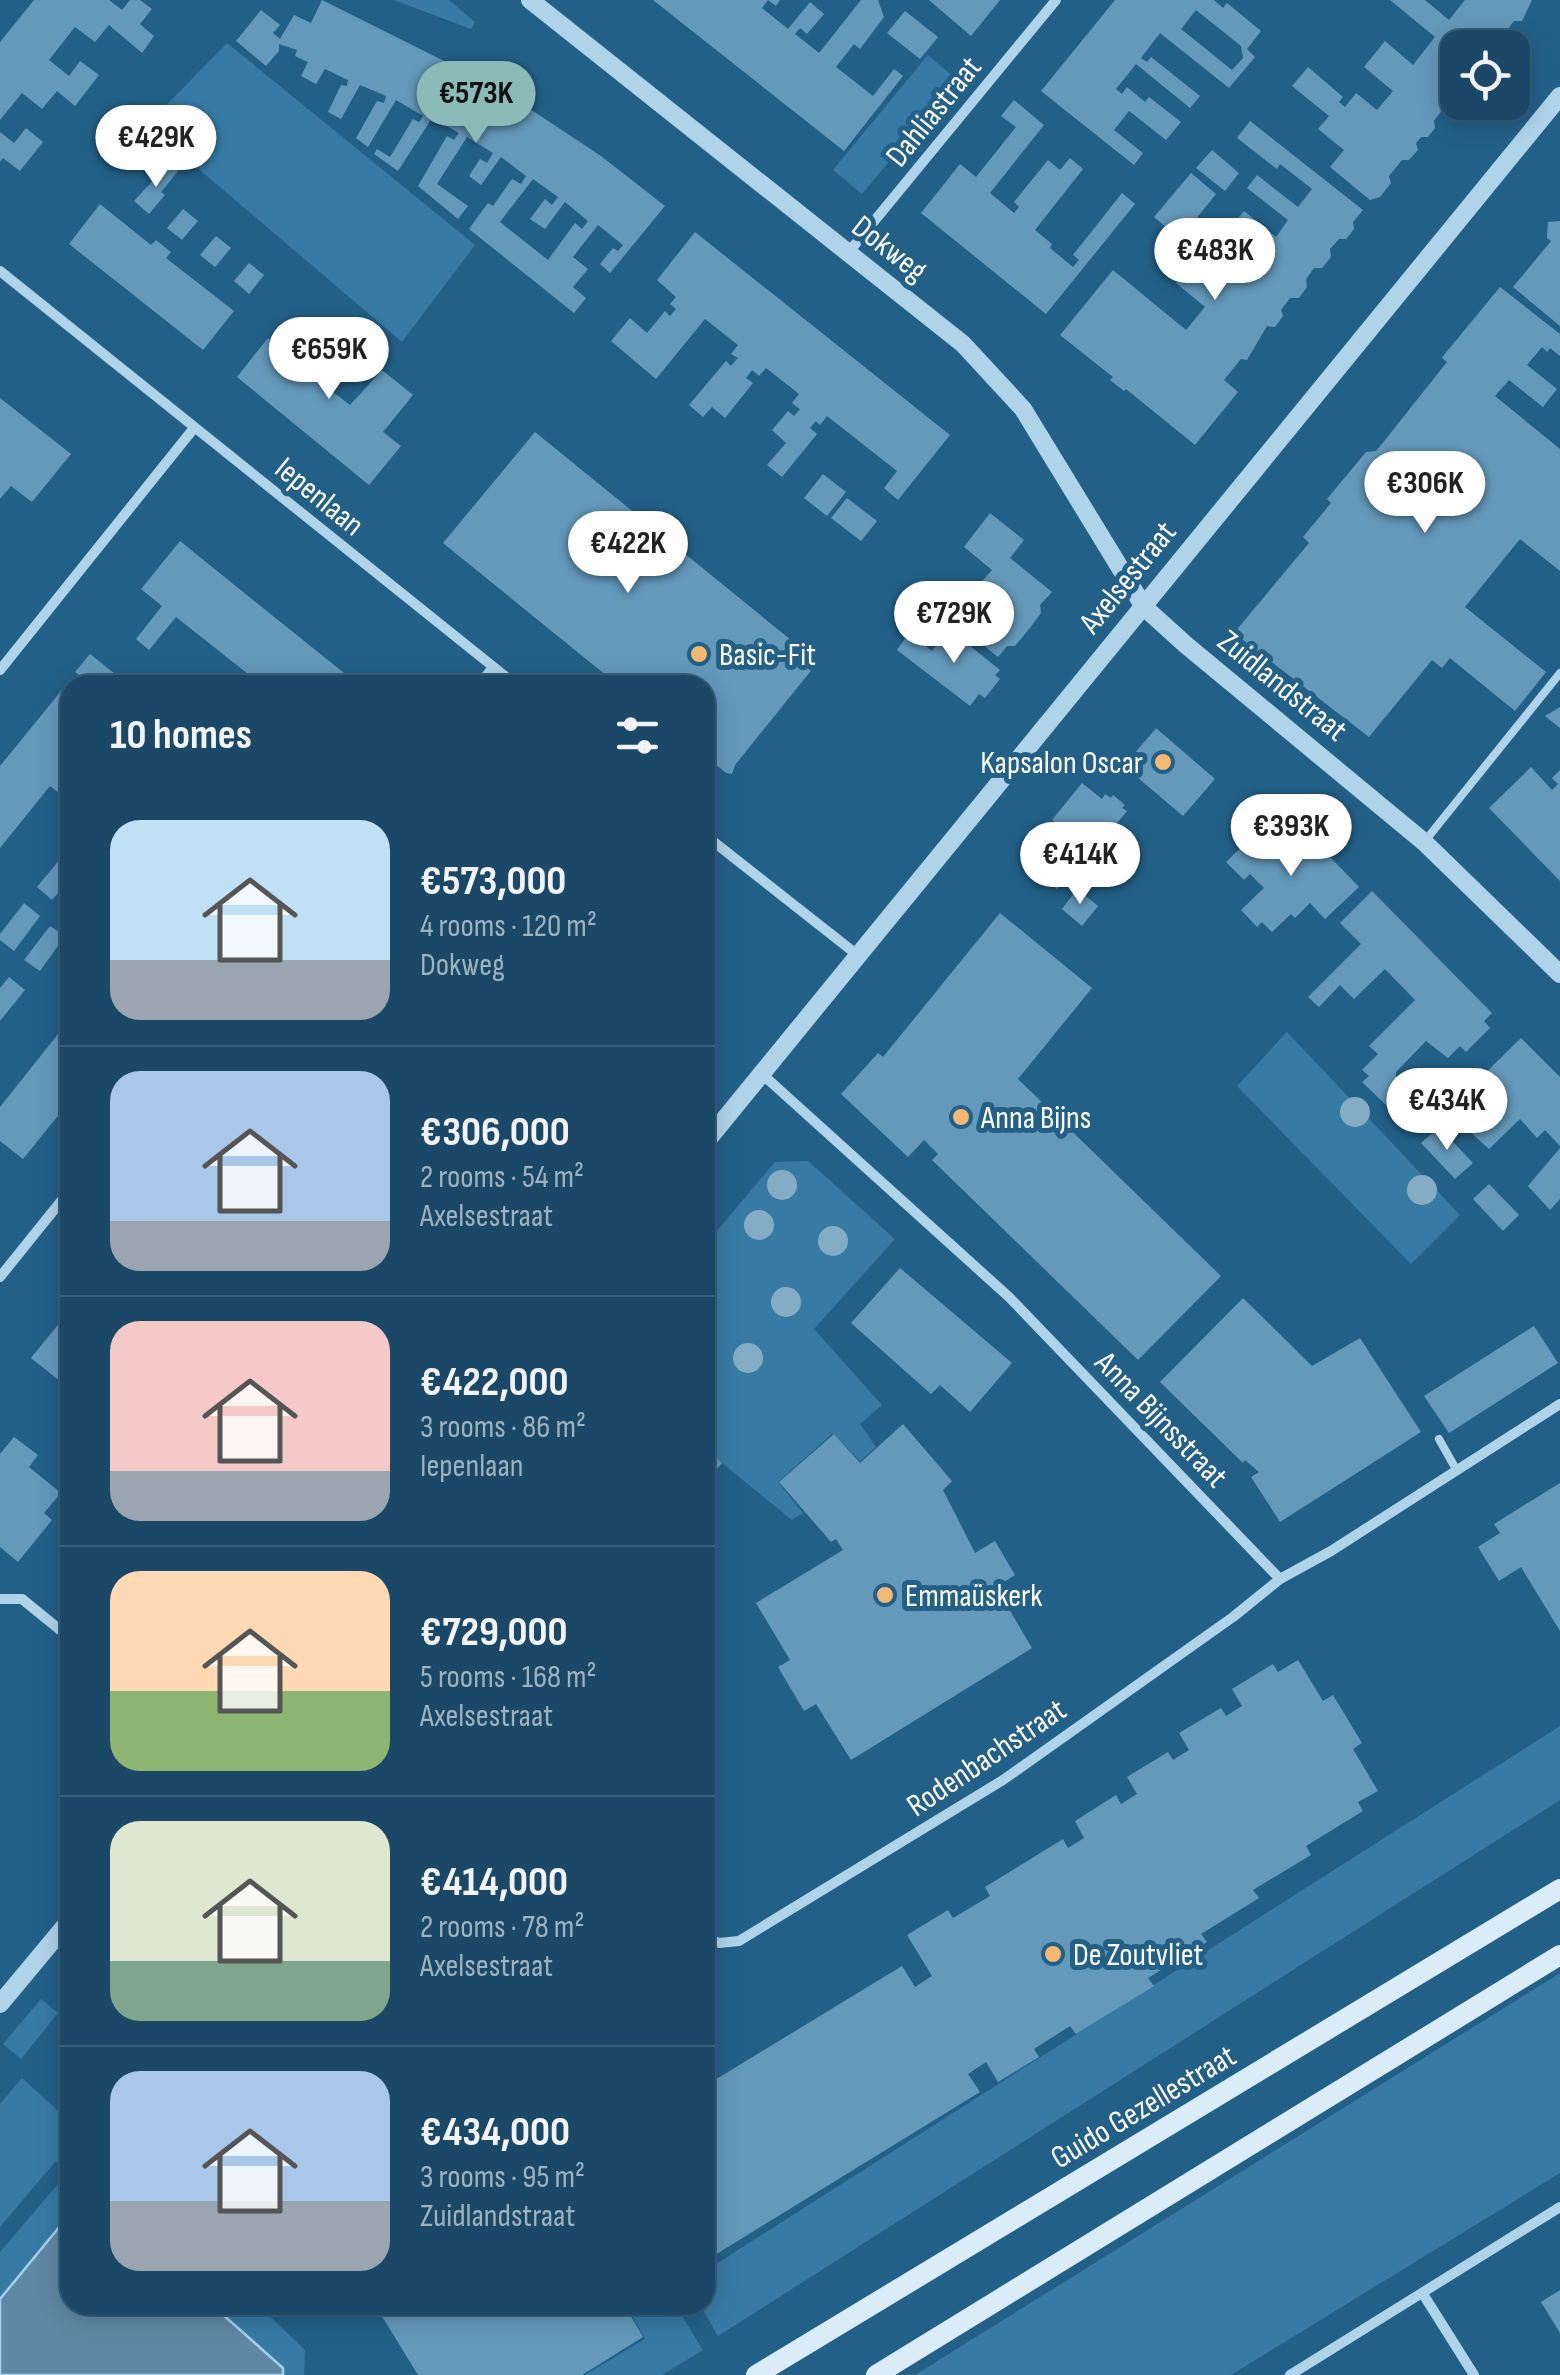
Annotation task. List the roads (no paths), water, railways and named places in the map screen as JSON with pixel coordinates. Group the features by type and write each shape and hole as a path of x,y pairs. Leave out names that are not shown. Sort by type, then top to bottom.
{"main road":[{"name":"Guido Gezellestraat","path":"756,2375 1560,1888"},
{"path":"876,2375 1560,1955"}],"street":[{"name":"Dokweg","path":"530,0 963,344 1023,409 1144,606"},
{"name":"Dahliastraat","path":"848,253 1056,0"},
{"name":"Axelsestraat","path":"715,1132 1560,96"},
{"name":"Iepenlaan","path":"0,270 503,675"},
{"path":"0,670 194,428"},
{"name":"Zuidlandstraat","path":"1144,606 1186,646 1424,842 1560,974"},
{"path":"486,675 493,667"},
{"path":"715,843 860,957"},
{"name":"Anna Bijnsstraat","path":"762,1074 1009,1297 1280,1579"},
{"path":"0,1277 60,1202"},
{"path":"1280,1579 1332,1551 1560,1404"},
{"name":"Rodenbachstraat","path":"715,1942 739,1941 924,1830 1234,1617 1280,1579"},
{"path":"0,1599 22,1599 60,1630"},
{"path":"0,2004 60,1932"},
{"path":"1290,2375 1560,2207"},
{"path":"1422,2294 1474,2375"}],"lane":[{"path":"1424,842 1559,675"},
{"path":"1438,1440 1456,1471"}],"place":[{"name":"Basic-Fit","path":"699,654"},
{"name":"Kapsalon Oscar","path":"1163,762"},
{"name":"Anna Bijns","path":"961,1117"},
{"name":"Emmaüskerk","path":"885,1595"},
{"name":"De Zoutvliet","path":"1053,1954"}]}
